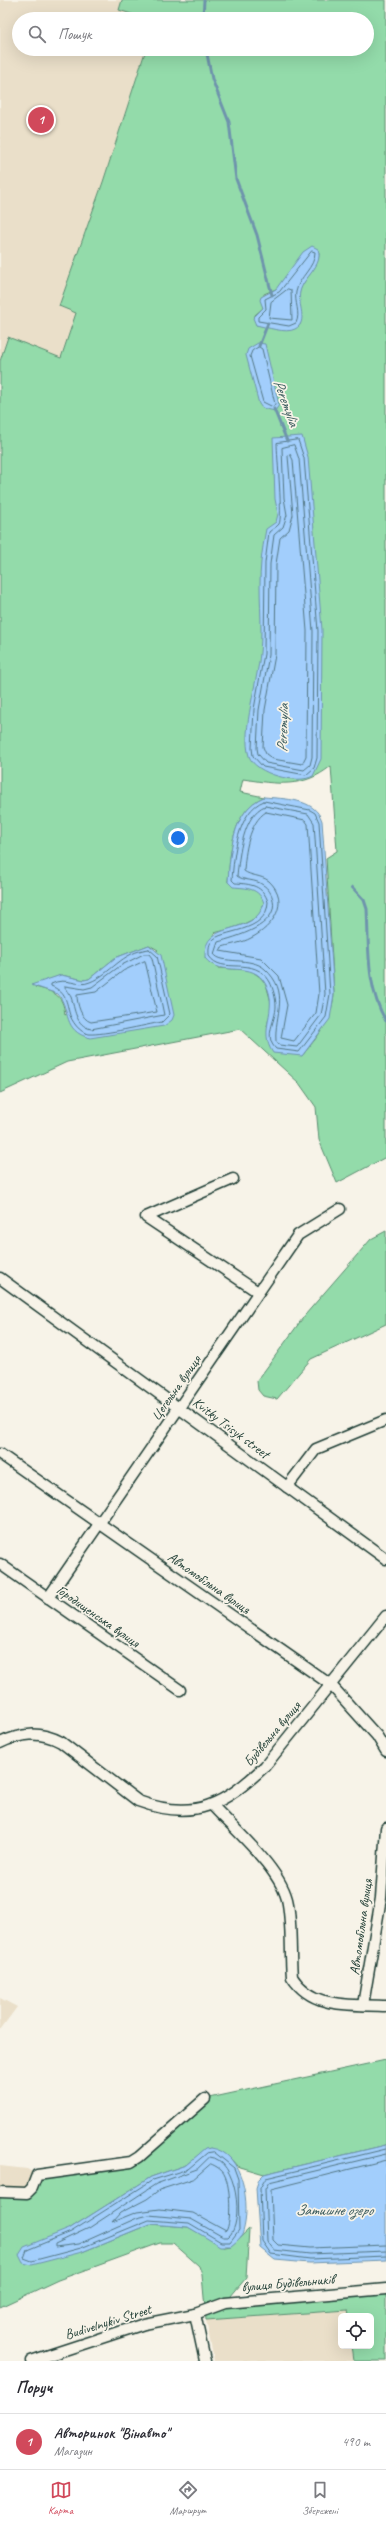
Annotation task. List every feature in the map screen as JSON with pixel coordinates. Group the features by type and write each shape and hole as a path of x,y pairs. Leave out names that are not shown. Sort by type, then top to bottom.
{"street":[{"path":"233,1179 146,1217 258,1292"},
{"name":"Цегельна вулиця","path":"48,1598 298,1235 340,1209"},
{"name":"Kvitky Tsisyk street","path":"0,1278 386,1559"},
{"path":"287,1487 316,1449 386,1420"},
{"name":"Автомобільна вулиця","path":"0,1454 331,1685 377,1736 386,1751"},
{"name":"Городищенська вулиця","path":"0,1564 180,1690"},
{"name":"Будівельна вулиця","path":"0,1743 22,1735 51,1737 61,1742 138,1801 150,1806 176,1809 213,1806 245,1785 266,1766 386,1616"},
{"path":"213,1806 275,1874 284,1888 288,1904 292,1977 297,1985 307,1994 330,2004 386,2006"},
{"name":"Автомобільна вулиця","path":"363,2005 381,1898 386,1828"},
{"path":"0,2192 27,2193 32,2188 37,2175 131,2162 139,2157 205,2099"},
{"name":"вулиця Будівельників","path":"194,2314 224,2303 386,2289"},
{"path":"194,2314 205,2361"},
{"name":"Budivelnykiv Street","path":"31,2361 144,2324 194,2314"}],"shaded area":[{"path":"0,0 122,0 119,10 125,12 12,12 12,56 144,56 103,182 59,306 77,313 61,358 8,338 0,361"},
{"path":"0,1998 17,2007 0,2030"},
{"path":"0,2166 27,2169 37,2175 32,2188 0,2192"},
{"path":"348,2310 348,2313 338,2313 338,2349 352,2349 354,2361 214,2361 206,2320"}],"green space":[{"path":"122,0 386,0 386,1157 337,1183 319,1140 316,1107 299,1083 240,1029 67,1062 0,1093 0,361 8,337 61,358 76,313 59,306 103,182 144,56 374,56 374,12 125,12 119,10","holes":["319,251 319,257 315,267 300,290 300,325 289,330 256,325 255,315 263,308 264,294 276,289","331,766 337,851 326,858 334,994 327,1021 302,1056 267,1026 272,1006 266,984 260,977 250,970 218,968 214,933 246,923 261,913 264,907 264,900 257,891 250,888 237,887 228,882 232,846 239,822 253,803 264,797 240,792 243,779 278,783 300,782 321,773","149,945 158,950 65,1015 62,1002 56,995 47,990 35,987 38,984 61,975 84,980 89,979 115,958"]},
{"path":"386,1231 386,1324 311,1359 277,1399 263,1396 258,1390 257,1381 305,1315 371,1239"},
{"path":"386,2060 386,2145 264,2174 237,2166 230,2158 211,2148 206,2149 186,2165 151,2177 69,2229 82,2252 150,2224 188,2227 225,2247 231,2246 249,2229 246,2278 225,2303 386,2289 386,2361 354,2361 352,2349 374,2349 374,2313 348,2313 348,2310 206,2320 202,2275 199,2266 173,2243 160,2243 58,2280 0,2307 0,2192 27,2193 37,2175 131,2162 205,2099"}],"water":[{"path":"312,246 318,249 319,255 316,266 305,281 300,292 299,297 302,317 299,326 295,329 287,331 256,325 253,318 263,308 260,300 261,297 276,289 303,252"},
{"path":"258,343 265,344 279,405 275,411 262,408 259,404 246,355 248,349"},
{"path":"302,436 308,457 322,630 321,759 313,776 298,779 278,776 259,768 249,756 247,733 260,653 260,573 262,550 266,529 276,522 278,514 275,499 273,438"},
{"path":"264,797 289,799 306,804 318,813 322,821 334,994 330,1019 302,1056 273,1053 267,1036 270,1011 269,994 266,985 260,977 253,972 245,970 219,967 212,964 205,958 206,945 212,937 220,932 251,921 259,914 264,903 262,898 256,892 248,889 233,887 228,882 232,846 239,822 253,803"},
{"path":"149,945 161,955 174,1015 172,1020 164,1026 90,1038 81,1035 71,1025 65,1007 58,994 31,985 61,975 84,980 89,979 115,958"},
{"name":"Затишне озеро","path":"386,2145 386,2260 309,2263 275,2260 260,2248 256,2188 259,2179 264,2174"},
{"path":"211,2148 222,2152 231,2159 238,2169 245,2195 246,2208 243,2232 240,2238 231,2246 220,2246 188,2227 150,2224 82,2252 32,2265 23,2263 19,2255 24,2247 69,2229 151,2177 186,2165 205,2149"}],"waterway":[{"name":"Peremylia","path":"203,12 204,0"},
{"name":"Peremylia","path":"207,56 212,79 229,122 236,179 257,235 272,295"},
{"name":"Peremylia","path":"259,346 268,323"},
{"name":"Peremylia","path":"274,409 287,441"},
{"name":"Peremylia","path":"352,887 364,900 367,909 372,981 375,995 386,1021"}],"place":[{"name":"Авторинок \"Вінавто\"","path":"41,120"}]}
